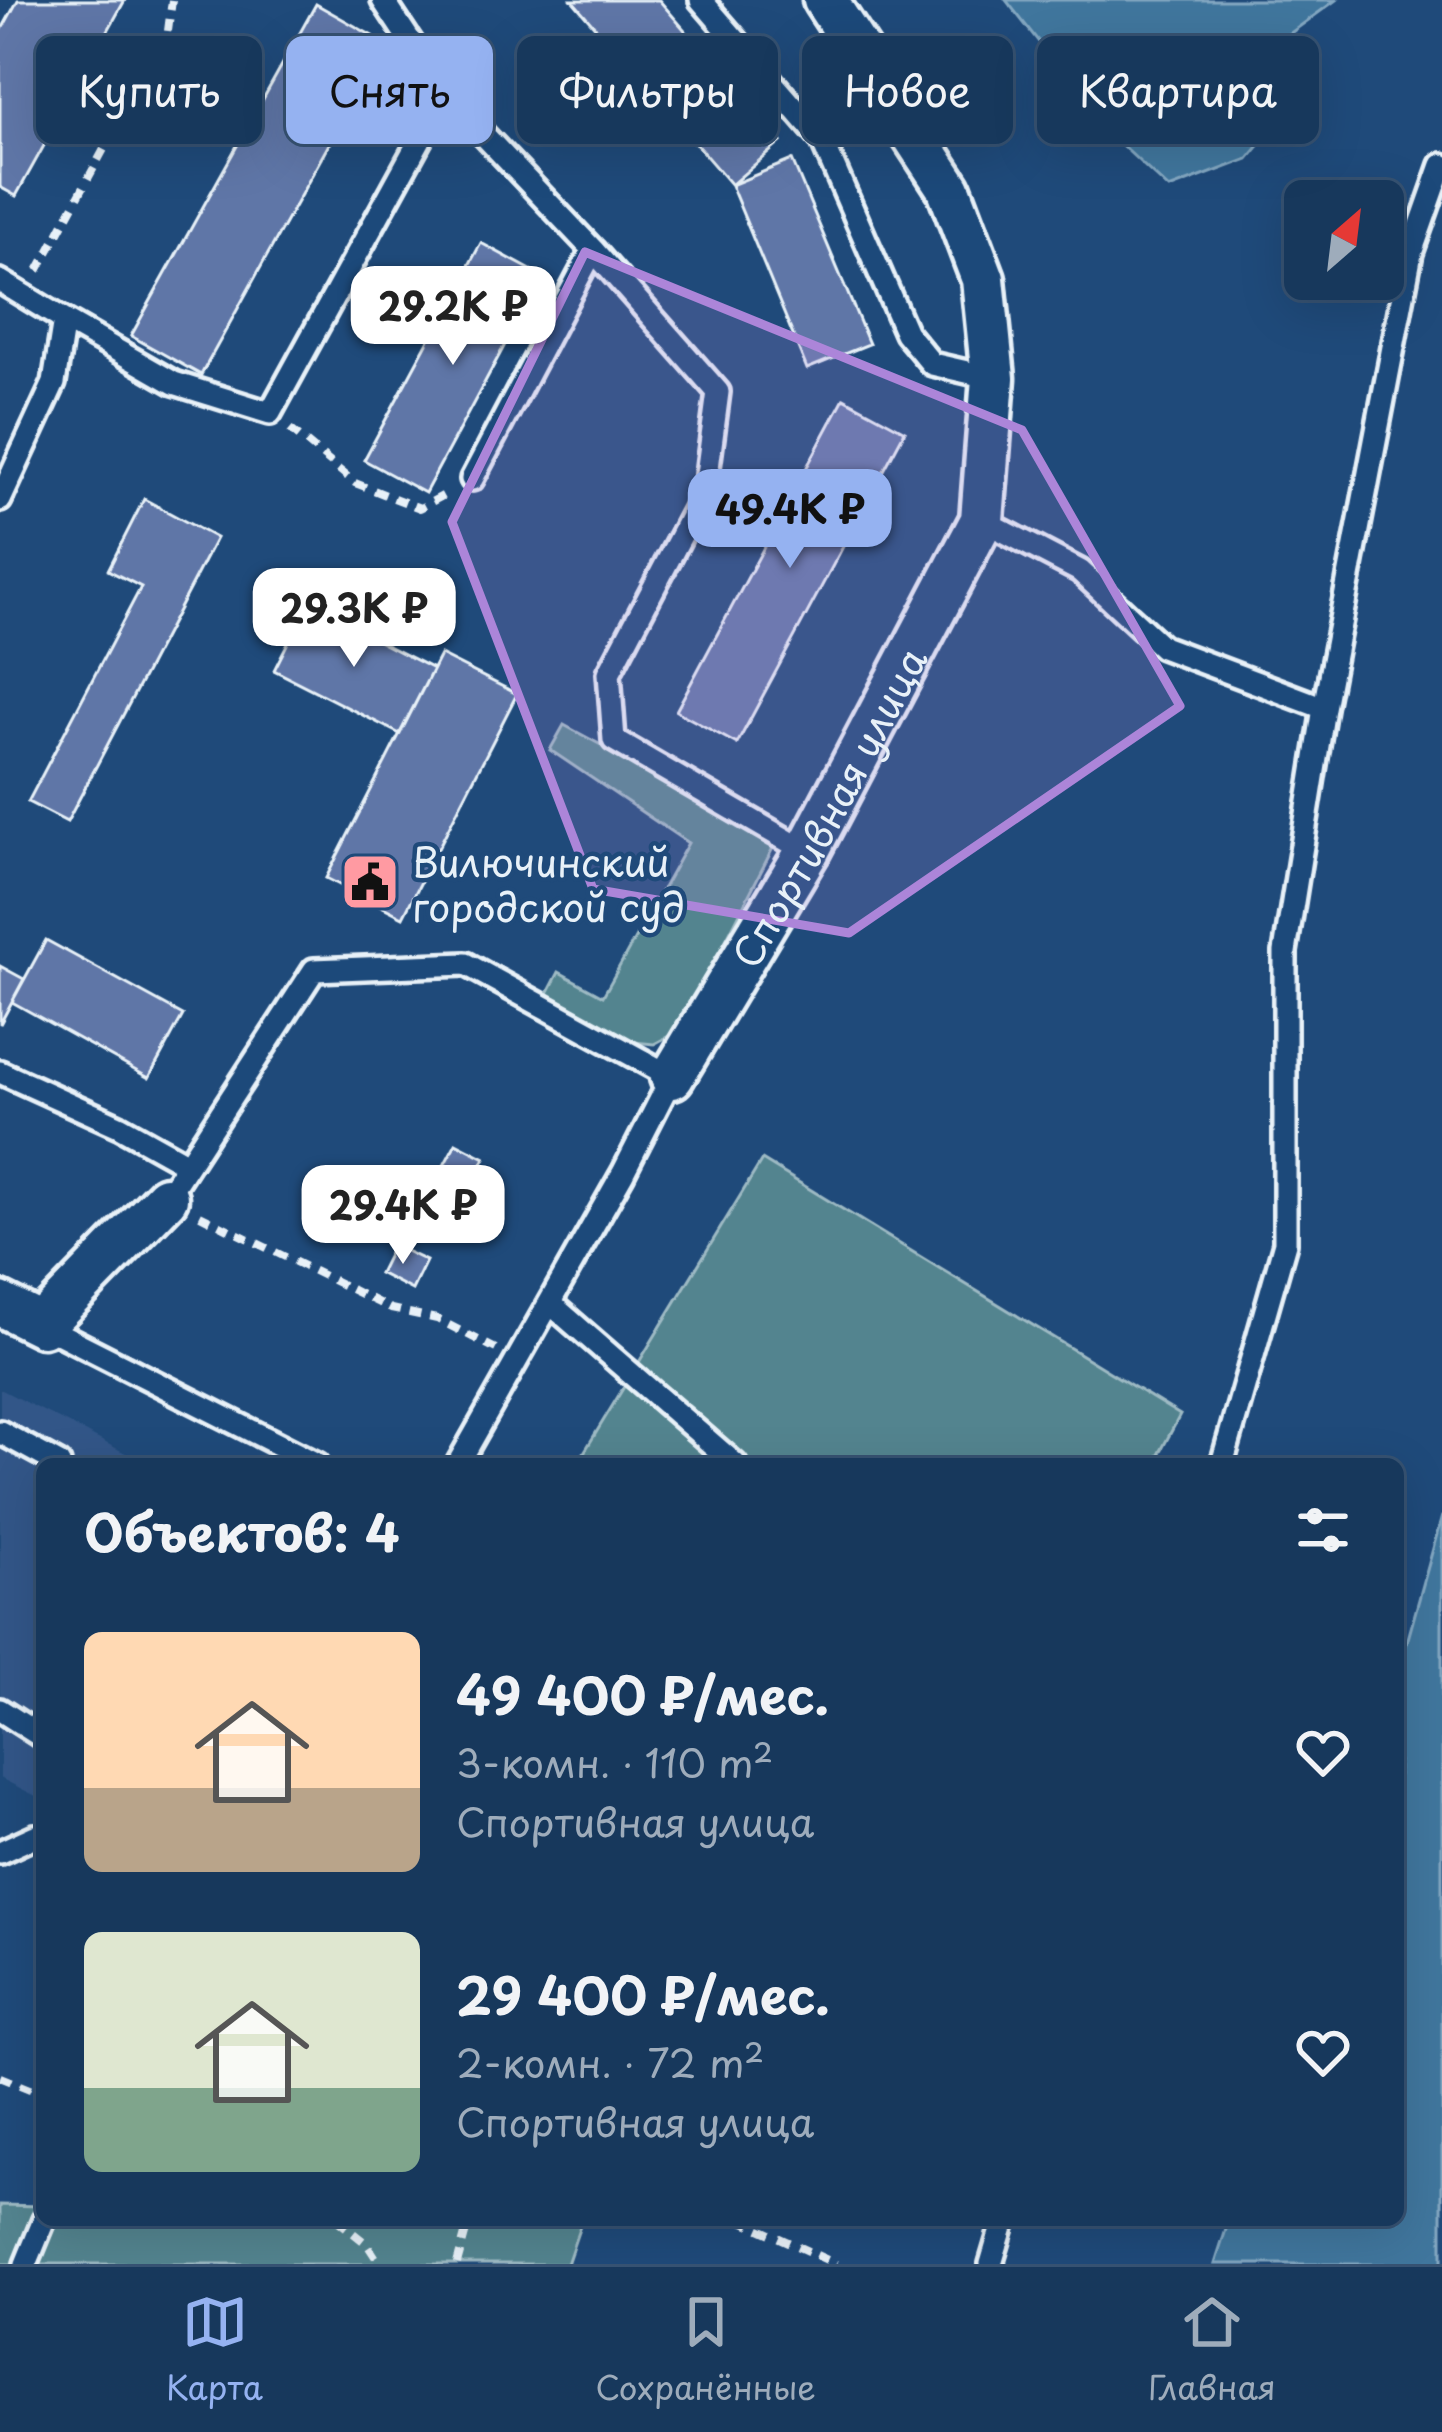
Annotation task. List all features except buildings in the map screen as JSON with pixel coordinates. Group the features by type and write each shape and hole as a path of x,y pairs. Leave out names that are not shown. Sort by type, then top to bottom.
{"street":[{"name":"Спортивная улица","path":"672,1077 807,852 982,520 993,378 982,279 949,190 825,0"},
{"path":"0,1304 42,1325 176,1181"}],"lane":[{"path":"383,0 407,36"},
{"path":"701,0 822,140 906,333 932,364 993,378"},
{"path":"0,281 175,383 270,412 417,144"},
{"path":"492,144 718,392 705,490 609,673 614,740 807,852"},
{"path":"1224,1458 1285,1243 1285,952 1324,709 1411,253 1442,165"},
{"path":"472,479 593,250"},
{"path":"0,500 54,382 64,320"},
{"path":"982,520 1081,571 1162,647 1324,709"},
{"path":"0,1072 119,1126 176,1181 314,970 466,964 672,1077 462,1458"},
{"path":"550,1304 728,1458"},
{"path":"42,1325 305,1458"},
{"path":"0,1432 48,1458"},
{"path":"0,1710 36,1733"},
{"path":"0,1852 36,1836"},
{"path":"26,2264 42,2226"},
{"path":"991,2264 1002,2226"}],"path":[{"path":"24,296 168,32 172,0"},
{"path":"270,412 355,483 421,508 472,479"},
{"path":"176,1181 391,1309 437,1319 519,1361"},
{"path":"0,2077 36,2092"},
{"path":"344,2226 367,2244 380,2264"},
{"path":"457,2264 467,2226"},
{"path":"753,2226 836,2264"}],"highlighted area":[{"path":"585,252 1022,430 1180,706 849,933 593,889 452,522"}],"shaded area":[{"path":"1006,0 1336,0 1286,36 1037,36 1037,40"},
{"path":"1121,144 1260,144 1248,159 1169,189"},
{"path":"0,1389 135,1458 36,1458 36,1796 0,1778"},
{"path":"1442,1516 1442,2264 1215,2264 1227,2226 1404,2226 1404,1653"}],"green space":[{"path":"564,725 777,840 680,1030 654,1044 634,1042 546,997 559,972 603,996 688,843 550,750"},
{"path":"762,1160 1180,1415 1157,1458 581,1458"},
{"path":"0,2205 36,2206 36,2226 580,2226 567,2264 0,2264"}],"place":[{"name":"Вилючинский городской суд","path":"370,882"}]}
